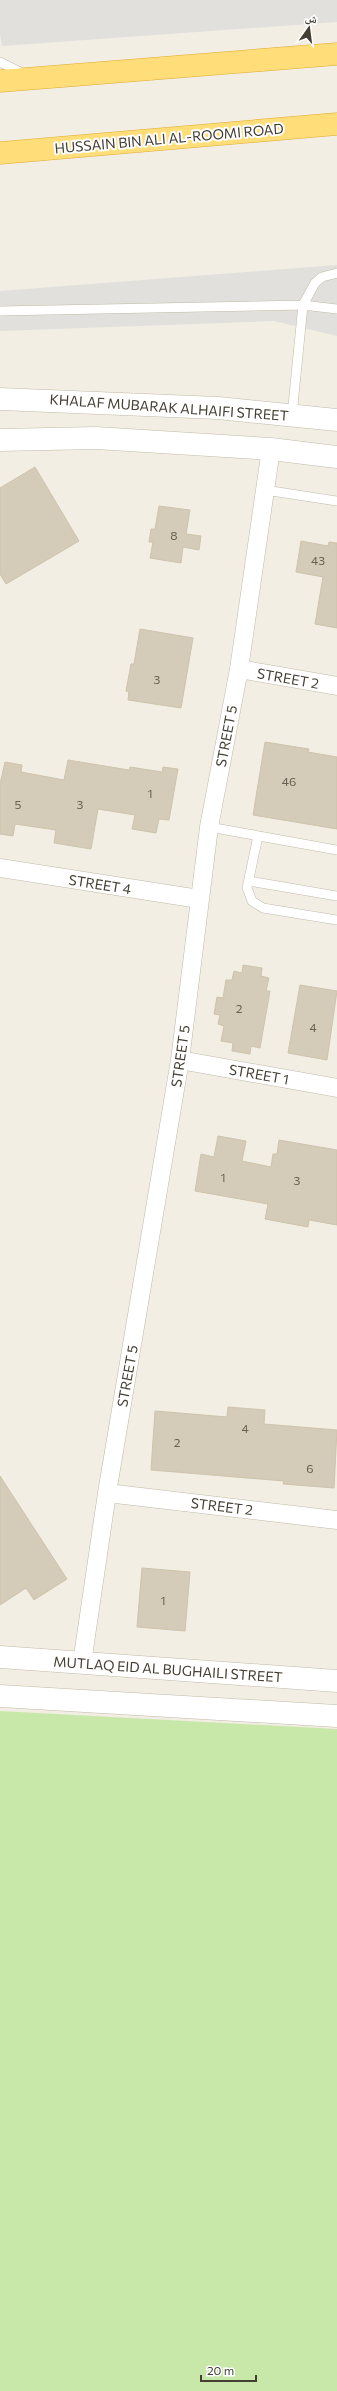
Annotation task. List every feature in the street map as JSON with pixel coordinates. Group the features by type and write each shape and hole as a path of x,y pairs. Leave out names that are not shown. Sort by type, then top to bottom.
{"highway":[{"path":"0,81 337,54"},
{"name":"HUSSAIN BIN ALI AL-ROOMI ROAD","path":"0,152 337,124"}],"street":[{"name":"KHALAF MUBARAK ALHAIFI STREET","path":"0,399 126,402 218,408 337,420"},
{"path":"0,440 96,438 271,449 337,457"},
{"name":"STREET 5","path":"82,1663 107,1493 180,1060 209,828 239,669 271,449"},
{"name":"STREET 2","path":"239,669 337,686"},
{"name":"STREET 4","path":"0,868 200,899"},
{"name":"STREET 1","path":"180,1060 337,1088"},
{"name":"STREET 2","path":"107,1493 337,1520"},
{"name":"MUTLAQ EID AL BUGHAILI STREET","path":"0,1657 337,1681"},
{"path":"0,1696 337,1716"}],"lane":[{"path":"0,62 34,79"},
{"path":"292,415 303,305 315,283 322,276 337,273"},
{"path":"0,311 303,305 337,309"},
{"path":"266,490 337,501"},
{"path":"209,828 337,850"},
{"path":"258,836 249,881 249,895 257,905 263,908 337,920"},
{"path":"249,881 337,896"}],"green space":[{"path":"0,1711 337,1729 337,2391 0,2391"}],"shaded area":[{"path":"0,0 337,0 337,22 2,46 0,35"},
{"path":"337,265 337,336 274,321 0,331 0,291"}],"building":[{"path":"35,467 79,541 6,584 0,574 0,488"},
{"path":"159,506 190,510 186,534 201,536 199,550 183,547 181,563 150,558 153,542 149,542 151,529 155,529"},
{"path":"301,541 328,546 329,542 337,543 337,628 315,624 323,577 296,572"},
{"path":"140,629 193,638 181,708 128,700 129,692 126,691 131,664 134,664"},
{"path":"265,742 309,749 308,752 337,757 337,829 253,815"},
{"path":"68,760 129,770 130,767 162,772 163,767 178,769 169,820 159,819 156,833 132,829 135,815 98,809 91,849 54,843 56,830 15,824 13,836 0,834 0,784 5,762 22,765 21,772 64,780"},
{"path":"243,965 262,968 261,976 269,978 266,991 270,991 260,1048 251,1046 250,1054 232,1051 233,1043 221,1041 224,1026 218,1024 220,1015 214,1014 217,997 223,998 226,980 232,980 234,971 242,973"},
{"path":"300,985 337,991 327,1060 288,1053"},
{"path":"218,1136 246,1141 242,1161 271,1167 273,1154 277,1154 279,1140 337,1150 337,1225 309,1220 308,1227 265,1219 268,1204 195,1191 201,1154 214,1157"},
{"path":"228,1407 265,1410 264,1424 337,1430 334,1488 283,1484 284,1481 151,1470 155,1411 227,1417"},
{"path":"0,1476 67,1579 34,1600 26,1588 0,1605"},
{"path":"142,1568 190,1572 185,1631 137,1627"}]}
